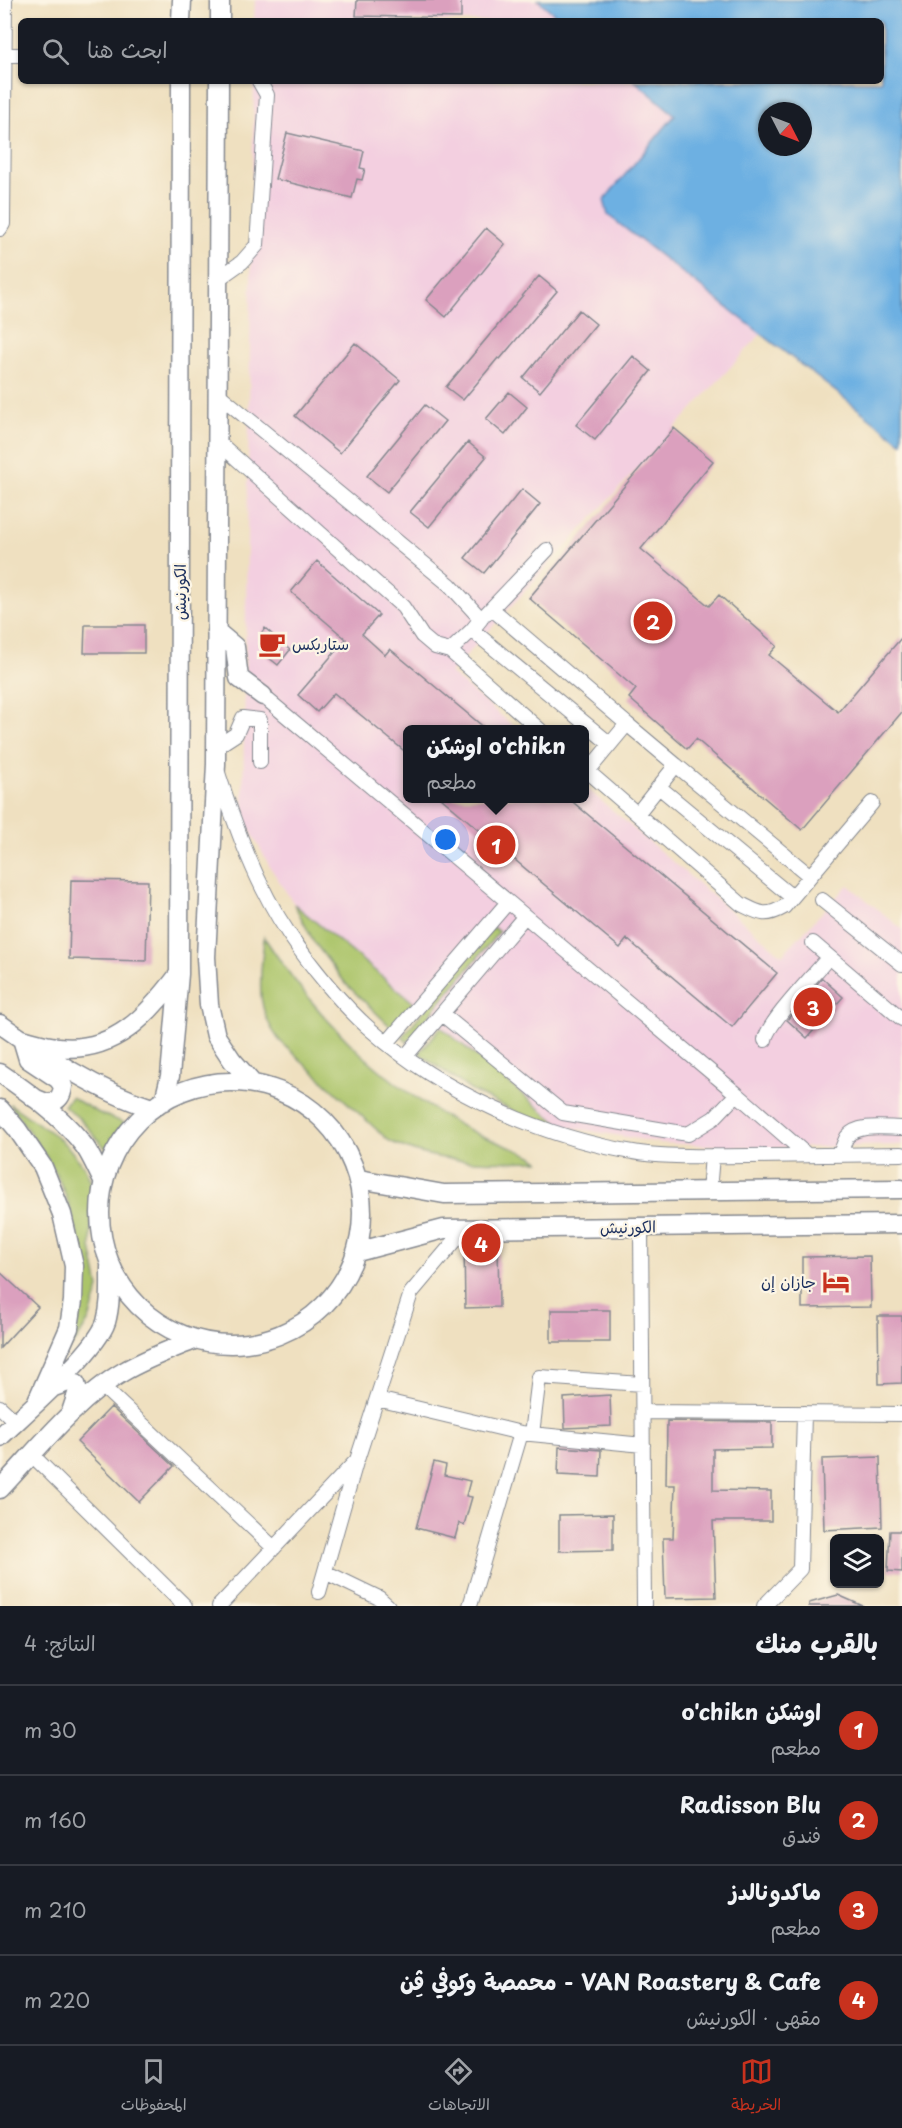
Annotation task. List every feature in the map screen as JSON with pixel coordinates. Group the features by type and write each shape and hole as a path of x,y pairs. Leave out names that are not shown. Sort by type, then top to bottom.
{"main road":[{"path":"181,18 182,0"},
{"path":"220,0 220,18"},
{"name":"الكورنيش","path":"158,1104 170,1076 180,974 180,84"},
{"path":"219,84 216,756 206,957 209,1005 216,1036 232,1060 253,1084"},
{"path":"216,631 235,647 239,678 263,696"},
{"path":"22,1039 58,1047 77,1047 103,1042 118,1036 156,1004 180,974"},
{"path":"0,1024 88,1080 127,1100 158,1104"},
{"path":"22,1039 28,1059 58,1079 63,1086 58,1100 49,1104 33,1097"},
{"path":"0,1073 55,1115 86,1147 103,1181"},
{"path":"0,1437 51,1388 93,1343 105,1325 110,1305 110,1267 99,1224 103,1181 114,1153 130,1128 158,1104 182,1090 216,1082 253,1084 280,1090 307,1105 330,1125 348,1151 359,1179 363,1216 357,1252 339,1288 310,1318 274,1337 234,1345 194,1340 159,1324 130,1299 110,1267"},
{"path":"0,1108 43,1167 62,1214 74,1266 73,1301 69,1328 36,1403"},
{"path":"359,1179 444,1194 902,1189"},
{"name":"الكورنيش","path":"357,1252 444,1229 902,1224"},
{"path":"0,1489 69,1416 102,1386 143,1362 194,1340"},
{"path":"51,1388 68,1382 76,1384 78,1391 69,1416"}],"street":[{"path":"0,229 3,224 5,0"},
{"path":"4,55 18,55"},
{"path":"218,279 242,262 257,245 267,94 261,84"},
{"path":"218,394 450,585 476,624 589,725"},
{"path":"218,442 403,607 422,636 435,647 450,651 535,725"},
{"path":"450,651 547,550"},
{"path":"492,609 810,876"},
{"path":"263,696 807,1155"},
{"path":"260,762 260,720 243,717 236,734 216,756 236,829 259,880 288,933 326,982 370,1029 405,1057 458,1089 513,1117 585,1142 641,1153 712,1156 902,1154"},
{"path":"589,766 627,724"},
{"path":"589,725 610,744"},
{"path":"637,814 676,765"},
{"path":"589,772 741,904 758,913 771,914 784,907 872,802"},
{"path":"659,786 792,897"},
{"path":"822,900 902,964"},
{"path":"387,1043 507,902"},
{"path":"405,1057 525,916"},
{"path":"813,944 902,1019"},
{"path":"765,1040 765,1035 775,1021 829,957"},
{"path":"442,1014 563,1113 688,1134 714,1118 737,1094"},
{"path":"840,1155 846,1138 853,1132 860,1129 902,1128"},
{"path":"709,1191 712,1156"},
{"path":"641,1227 644,1606"},
{"path":"319,1592 357,1460 411,1293 465,1229"},
{"path":"470,1606 526,1434 539,1377 642,1384"},
{"path":"102,1386 274,1548"},
{"path":"377,1399 526,1434 643,1445"},
{"path":"0,1407 16,1422"},
{"path":"643,1412 902,1414"},
{"path":"765,1606 800,1569 804,1413"},
{"path":"32,1455 185,1606"},
{"path":"219,1606 357,1460"},
{"path":"325,1572 380,1598 388,1606"}],"shaded area":[{"path":"255,0 538,0 559,18 254,18"},
{"path":"254,84 639,84 675,115 604,200 761,334 450,673 512,725 403,725 403,803 589,803 589,790 782,955 848,885 902,929 902,1145 767,1148 661,1143 561,1126 294,904 270,867 248,826 243,802"}],"green space":[{"path":"294,904 414,1003 393,1029 346,984 314,942"},
{"path":"493,927 499,932 407,1042 402,1037"},
{"path":"264,937 326,1018 349,1042 399,1086 465,1128 539,1161 481,1161 443,1158 424,1154 388,1140 279,1040 271,1027 265,1015 261,991"},
{"path":"441,1027 561,1126 520,1114 472,1091 419,1053"},
{"path":"71,1097 99,1113 125,1123 114,1136 108,1151 81,1120 64,1106"},
{"path":"10,1104 68,1147 85,1168 92,1185 91,1247 99,1288 89,1320 66,1353 80,1314 82,1298 82,1266 77,1233 57,1176"}],"water":[{"path":"538,0 902,0 902,443 608,215 604,200 675,115 639,84 884,84 884,18 559,18"}],"building":[{"path":"357,0 461,0 461,18 356,16"},
{"path":"287,133 364,151 360,168 365,169 362,180 357,179 352,198 275,179"},
{"path":"486,228 505,244 446,317 426,300"},
{"path":"539,276 557,291 463,400 446,387"},
{"path":"579,310 596,324 540,392 523,378"},
{"path":"355,343 400,380 340,453 295,416"},
{"path":"633,356 651,371 595,440 576,425"},
{"path":"509,392 527,407 505,435 486,419"},
{"path":"425,405 445,421 387,492 367,476"},
{"path":"674,428 713,461 641,549 709,606 719,595 777,646 769,655 838,712 902,637 902,712 802,830 696,739 687,749 629,698 636,689 529,598"},
{"path":"468,442 486,457 429,527 410,512"},
{"path":"522,489 540,504 484,573 465,558"},
{"path":"317,561 379,615 362,634 385,655 390,649 481,725 403,725 403,750 334,693 317,712 298,695 346,639 291,592"},
{"path":"85,625 144,625 144,653 84,653"},
{"name":"ستاربكس","path":"265,628 290,650 278,665 263,653 260,635"},
{"path":"447,803 574,803 777,973 732,1027 627,939 620,948"},
{"path":"71,880 148,881 146,961 69,959"},
{"path":"822,978 843,997 807,1038 787,1020"},
{"path":"468,1240 498,1240 499,1307 465,1308 464,1244"},
{"name":"جازان إن","path":"870,1256 871,1307 802,1308 802,1257"},
{"path":"0,1272 38,1307 0,1348"},
{"path":"551,1310 610,1310 610,1342 551,1342"},
{"path":"878,1316 902,1316 902,1383 879,1384"},
{"path":"610,1395 611,1426 565,1428 564,1398"},
{"path":"111,1407 174,1466 139,1502 77,1442"},
{"path":"667,1421 772,1422 772,1448 713,1449 713,1490 771,1491 771,1521 713,1521 716,1597 665,1598 663,1538 673,1538 675,1485 666,1485"},
{"path":"559,1447 601,1450 600,1477 558,1475"},
{"path":"880,1457 882,1527 824,1530 822,1459"},
{"path":"434,1462 446,1465 444,1475 470,1481 466,1496 472,1497 464,1525 459,1523 455,1538 416,1528"},
{"path":"613,1514 613,1550 559,1551 559,1515"},
{"path":"890,1531 902,1531 902,1572 888,1571"},
{"path":"838,1595 863,1606 809,1606 809,1603"}],"place":[{"name":"Radisson Blu","path":"653,621"},
{"name":"ستاربكس","path":"272,644"},
{"name":"اوشكن o'chikn","path":"496,845"},
{"name":"ماكدونالدز","path":"813,1007"},
{"name":"VAN Roastery & Cafe - محمصة وكوفي ڤِن","path":"481,1243"},
{"name":"جازان إن","path":"836,1282"}]}
